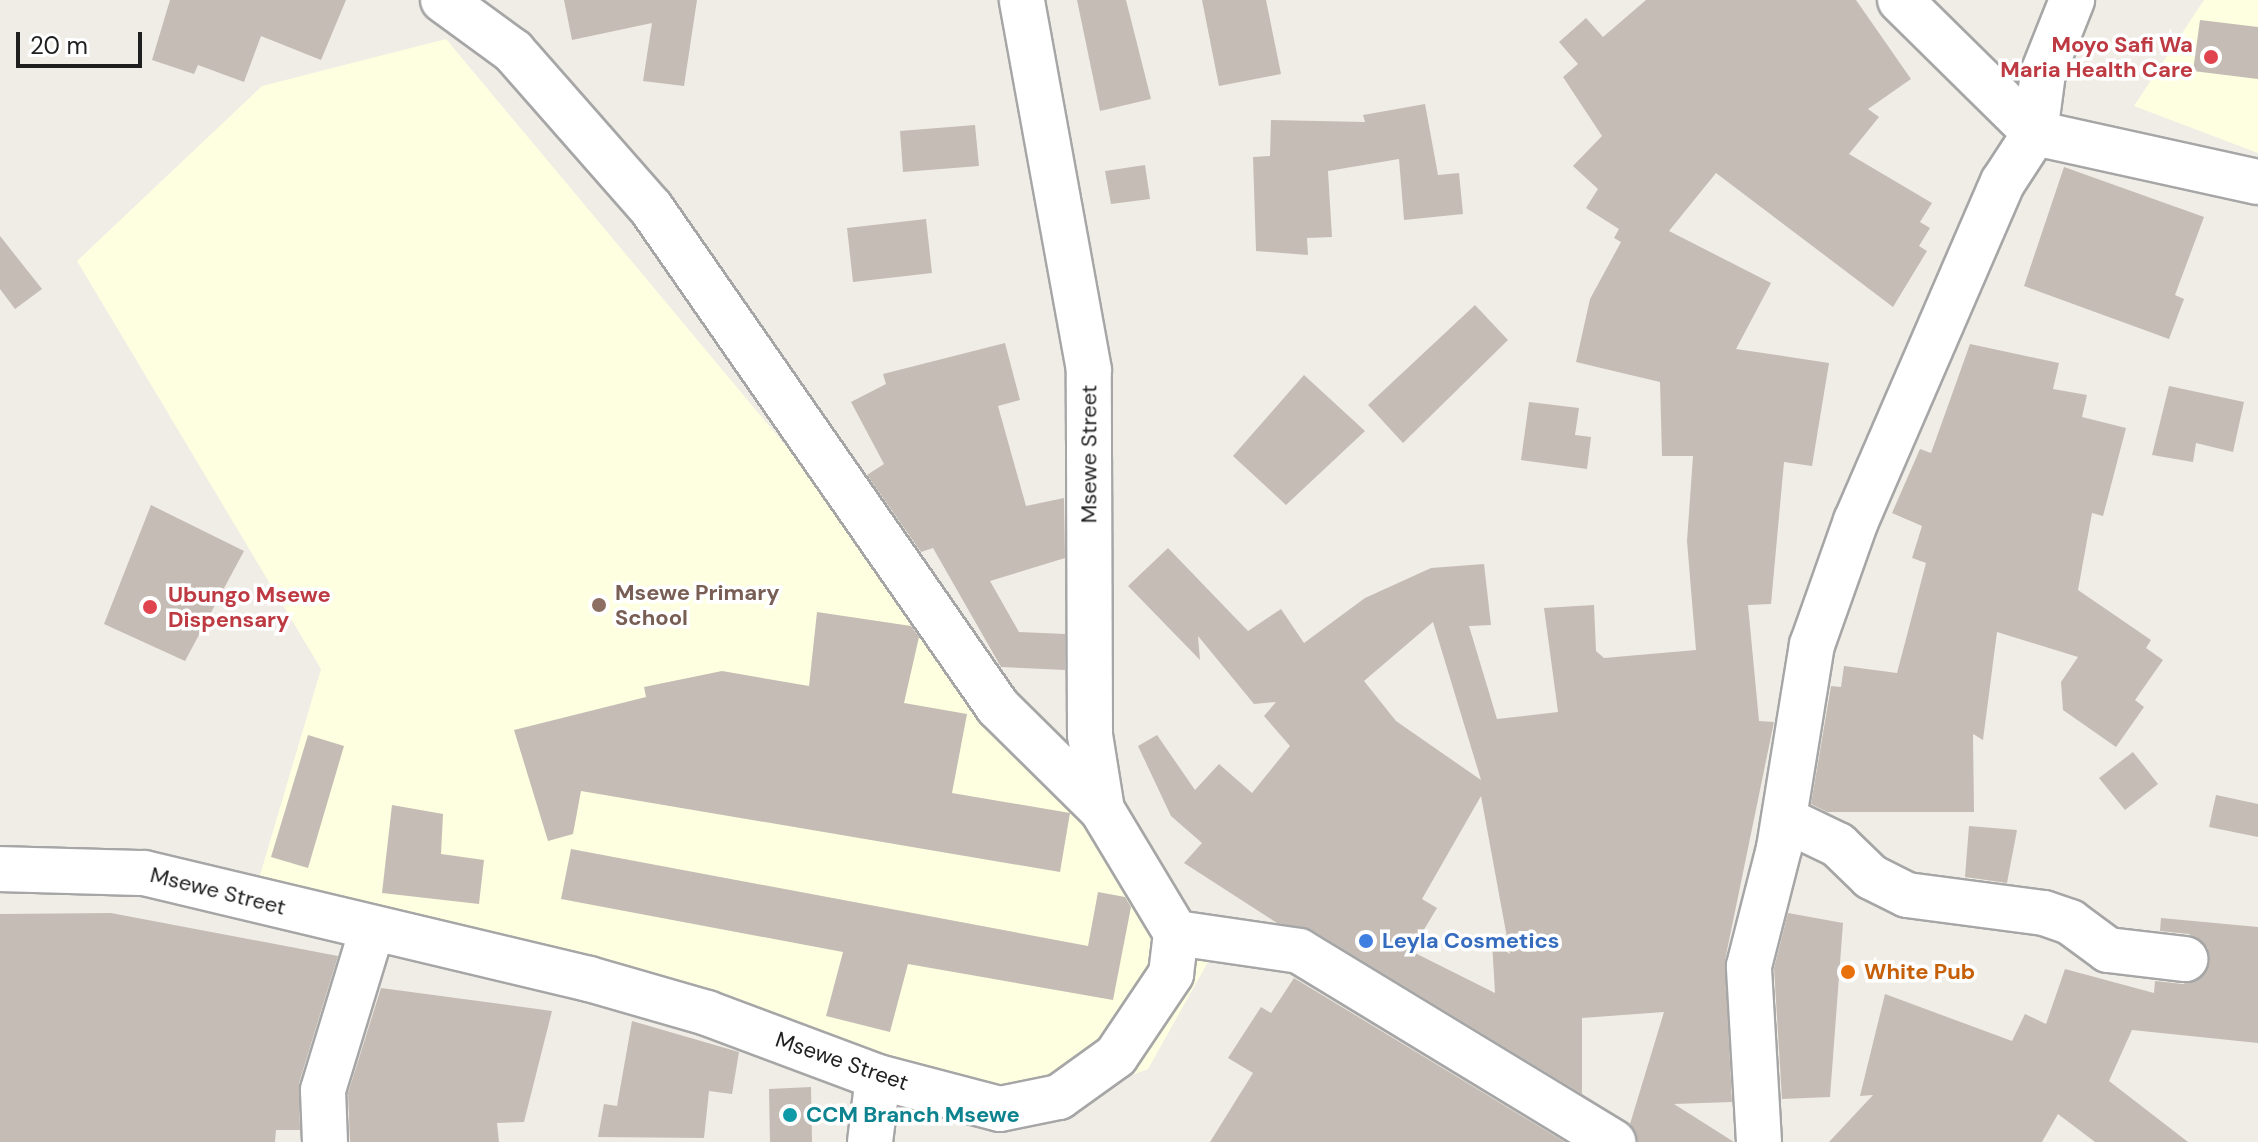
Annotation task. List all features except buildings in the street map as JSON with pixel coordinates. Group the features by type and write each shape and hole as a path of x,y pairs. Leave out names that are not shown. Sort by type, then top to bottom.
{"street":[{"path":"443,0 513,51 651,208 998,707 1102,810"},
{"name":"Msewe Street","path":"0,869 144,873 707,1013 878,1077 1000,1109 1059,1097 1116,1056 1171,974 1176,933 1102,810 1090,735 1089,370 1022,0"},
{"path":"1900,0 2035,133 2258,182"},
{"path":"1759,1142 1749,966 1784,819 1812,645 1846,547 2003,182 2035,133 2043,73 2072,0"},
{"path":"1784,819 1838,845 1871,877 1907,895 2044,913 2070,922 2103,948 2185,959"},
{"path":"325,1142 323,1090 372,930"},
{"path":"1176,933 1299,951 1613,1142"},
{"path":"870,1142 878,1077"}],"shaded area":[{"name":"Moyo Safi Wa Maria Health Care","path":"2204,0 2258,0 2258,153 2134,106"},
{"name":"Msewe Primary School","path":"446,39 887,567 1218,944 1148,1069 1059,1102 258,882 321,669 77,261 262,86"}],"place":[{"name":"Moyo Safi Wa Maria Health Care","path":"2211,57"},
{"name":"Msewe Primary School","path":"599,605"},
{"name":"Ubungo Msewe Dispensary","path":"150,607"},
{"name":"Leyla Cosmetics","path":"1366,941"},
{"name":"White Pub","path":"1848,972"},
{"name":"CCM Branch Msewe","path":"790,1115"}]}
